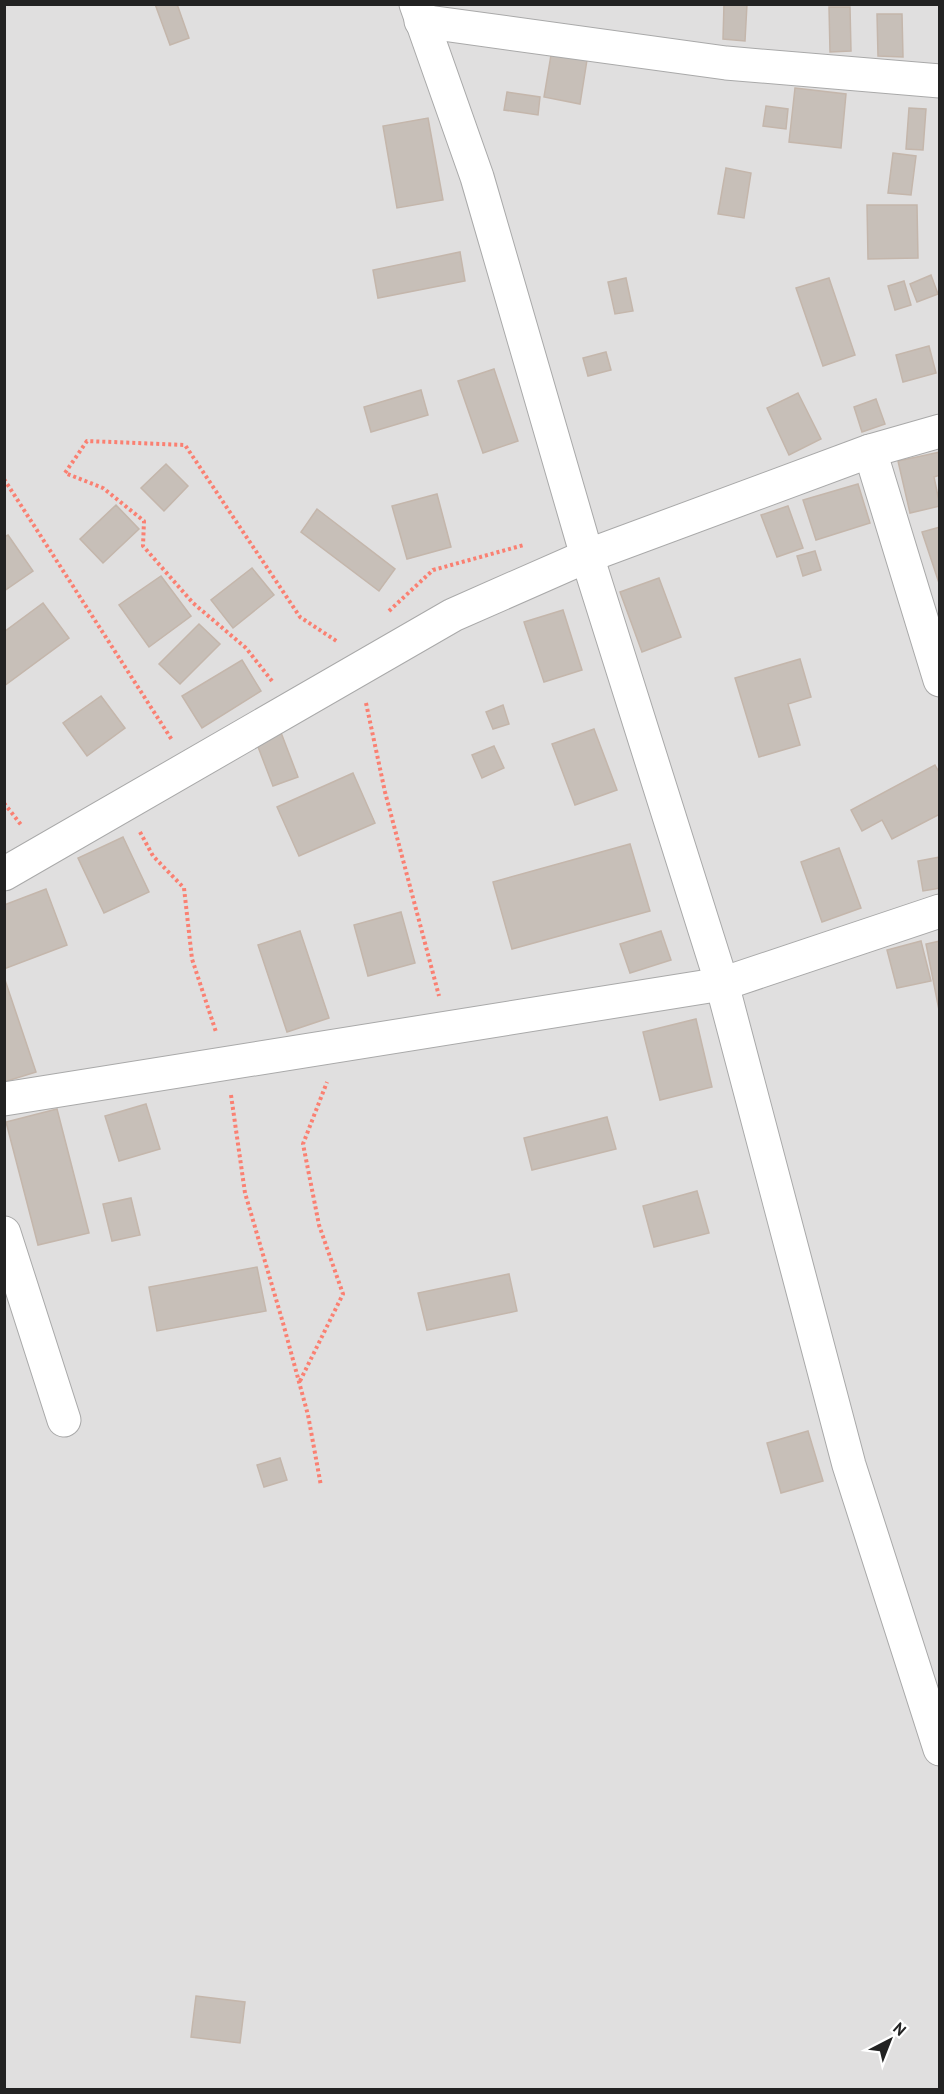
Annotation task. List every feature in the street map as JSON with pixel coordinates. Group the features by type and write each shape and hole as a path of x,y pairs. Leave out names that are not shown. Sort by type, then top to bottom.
{"street":[{"path":"939,81 726,63 419,13 477,177 583,542 722,984 849,1465 939,1749"},
{"path":"4,874 583,542 939,431"},
{"path":"870,451 939,680"},
{"path":"4,1099 722,984 939,911"},
{"path":"4,1233 14,1295 64,1420"}],"path":[{"path":"274,683 246,648 194,603 143,546 144,521 103,488 64,473 87,441 185,445 300,617 338,642"},
{"path":"4,479 174,744"},
{"path":"382,617 434,570 583,542"},
{"path":"359,670 385,792 442,1008 460,1026"},
{"path":"126,805 153,856 184,888 192,959 227,1064 245,1193 300,1382 321,1486"},
{"path":"300,1382 343,1294 319,1225 303,1144 342,1045"}],"shaded area":[{"path":"5,5 939,5 939,2089 5,2089"}],"building":[{"path":"155,4 177,4 189,38 170,45"},
{"path":"724,4 747,4 745,41 723,39"},
{"path":"829,7 850,7 851,51 830,52"},
{"path":"877,14 902,14 903,57 878,56"},
{"path":"551,55 587,60 580,104 544,97"},
{"path":"795,88 846,94 841,148 789,142"},
{"path":"507,92 540,97 538,115 504,110"},
{"path":"766,106 788,109 786,129 763,126"},
{"path":"909,108 926,109 923,150 906,149"},
{"path":"428,118 443,200 397,208 383,126"},
{"path":"893,153 916,156 911,195 888,193"},
{"path":"726,168 751,173 744,218 718,214"},
{"path":"867,205 917,205 918,258 868,259"},
{"path":"460,252 465,281 378,298 373,270"},
{"path":"931,275 938,294 917,302 910,284"},
{"path":"626,278 633,311 615,314 608,282"},
{"path":"829,278 855,355 823,366 796,288"},
{"path":"904,281 911,305 895,310 888,286"},
{"path":"929,346 936,373 903,382 896,355"},
{"path":"606,352 611,370 588,376 583,358"},
{"path":"494,369 518,441 483,453 458,381"},
{"path":"421,390 428,415 371,432 364,407"},
{"path":"798,393 821,439 789,455 767,408"},
{"path":"876,399 885,424 862,432 854,407"},
{"path":"940,452 940,475 934,477 940,506 910,513 898,461"},
{"path":"166,464 188,486 164,511 141,488"},
{"path":"858,484 870,523 816,540 803,500"},
{"path":"437,494 451,547 407,559 392,506"},
{"path":"116,505 139,529 103,563 80,539"},
{"path":"788,506 803,548 777,557 761,515"},
{"path":"317,509 395,569 379,591 301,532"},
{"path":"940,527 940,586 922,532"},
{"path":"8,535 33,571 4,591 4,537"},
{"path":"815,551 821,570 803,576 797,556"},
{"path":"252,568 274,595 233,628 211,600"},
{"path":"161,576 191,616 149,647 119,605"},
{"path":"659,578 681,637 642,652 620,592"},
{"path":"43,603 69,638 4,686 4,632"},
{"path":"563,610 582,670 544,682 524,622"},
{"path":"199,624 220,644 180,684 159,664"},
{"path":"800,659 811,697 788,704 800,745 759,757 735,678"},
{"path":"242,660 261,691 202,728 182,696"},
{"path":"101,696 125,728 87,756 63,723"},
{"path":"503,705 509,724 493,729 486,712"},
{"path":"594,729 617,790 575,805 552,744"},
{"path":"280,730 298,777 273,786 255,739"},
{"path":"494,746 504,768 482,778 472,755"},
{"path":"935,765 940,774 940,814 892,839 882,820 862,831 851,810"},
{"path":"353,773 375,823 299,856 277,807"},
{"path":"123,837 149,892 104,913 78,858"},
{"path":"630,844 650,911 512,949 493,882"},
{"path":"839,848 861,908 822,922 801,862"},
{"path":"940,857 940,888 923,891 918,861"},
{"path":"46,889 67,945 4,969 4,905"},
{"path":"401,912 415,963 368,976 354,925"},
{"path":"300,931 329,1018 287,1032 258,945"},
{"path":"661,931 671,960 630,973 620,944"},
{"path":"921,941 931,981 897,988 887,950"},
{"path":"940,941 940,1015 926,944"},
{"path":"4,977 36,1072 4,1082"},
{"path":"696,1019 712,1087 660,1100 643,1032"},
{"path":"146,1104 160,1149 119,1161 105,1116"},
{"path":"57,1109 89,1233 38,1245 6,1122"},
{"path":"607,1117 616,1149 532,1170 524,1138"},
{"path":"697,1191 709,1233 654,1247 643,1206"},
{"path":"131,1198 140,1235 112,1241 103,1204"},
{"path":"257,1267 266,1311 157,1331 149,1287"},
{"path":"509,1274 517,1311 427,1330 418,1293"},
{"path":"808,1431 823,1481 781,1493 767,1443"},
{"path":"280,1458 287,1480 264,1487 257,1465"},
{"path":"196,1996 245,2002 240,2043 191,2037"}]}
